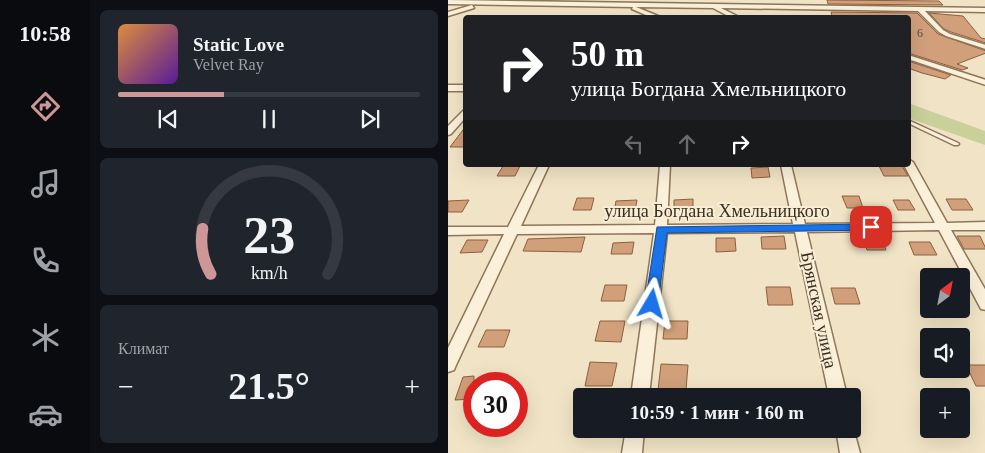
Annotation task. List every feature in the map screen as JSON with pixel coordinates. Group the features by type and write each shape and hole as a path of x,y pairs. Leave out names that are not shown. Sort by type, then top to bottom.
{"street":[{"path":"448,2 715,5 752,3 788,9 843,7 986,10"},
{"path":"448,14 484,2"},
{"path":"630,4 654,15"},
{"path":"715,5 717,9 731,15"},
{"path":"843,7 856,15"},
{"path":"919,8 941,31 986,47"},
{"path":"911,58 986,83"},
{"path":"448,88 463,88"},
{"path":"448,132 463,114"},
{"path":"448,365 543,167"},
{"path":"641,388 661,229 665,167"},
{"name":"Брянская улица","path":"786,167 836,388"},
{"path":"911,167 941,226 986,305"},
{"name":"улица Богдана Хмельницкого","path":"448,231 986,226"},
{"path":"632,453 634,438"},
{"path":"847,438 850,453"}],"lane":[{"path":"911,122 956,144"}],"green space":[{"path":"911,104 985,131 985,145 911,119"}],"building":[{"path":"827,0 939,1 943,5 828,4"},
{"path":"831,12 917,13 938,34 986,51 986,53 957,64 968,68 962,70 911,54 911,15 832,15"},
{"path":"929,13 963,16 981,38 986,39 986,43 944,29"},
{"path":"911,62 951,75 945,79 911,69"},
{"path":"463,130 463,147 450,147"},
{"path":"502,167 520,167 515,176 497,176"},
{"path":"768,167 770,177 752,178 751,168"},
{"path":"880,167 903,167 908,176 884,176"},
{"path":"842,196 859,196 863,208 847,208"},
{"path":"577,198 594,198 591,210 573,210"},
{"path":"693,199 693,209 674,210 674,200"},
{"path":"946,199 966,199 973,210 952,210"},
{"path":"469,200 462,212 448,212 448,201"},
{"path":"637,200 635,211 614,212 616,201"},
{"path":"893,200 909,200 915,210 898,210"},
{"path":"784,236 786,249 762,249 761,237"},
{"path":"957,236 980,236 986,249 964,249"},
{"path":"585,237 581,252 523,251 528,239"},
{"path":"716,238 735,238 736,251 716,252"},
{"path":"863,239 882,239 886,250 867,250"},
{"path":"467,240 488,240 482,252 460,253"},
{"path":"634,242 632,254 611,254 613,243"},
{"path":"909,242 930,242 937,255 914,255"},
{"path":"605,285 627,285 624,301 601,301"},
{"path":"766,287 790,287 793,305 768,305"},
{"path":"831,288 855,288 860,304 835,304"},
{"path":"600,321 625,321 621,342 595,341"},
{"path":"665,321 688,321 687,339 663,339"},
{"path":"486,330 510,330 504,347 478,347"},
{"path":"590,362 617,363 612,386 585,386"},
{"path":"661,364 688,365 686,388 658,388"},
{"path":"970,365 986,365 986,386 976,386 970,373"},
{"path":"463,377 463,400 455,400"}],"route":[{"path":"652,304 661,229 871,227"}]}
